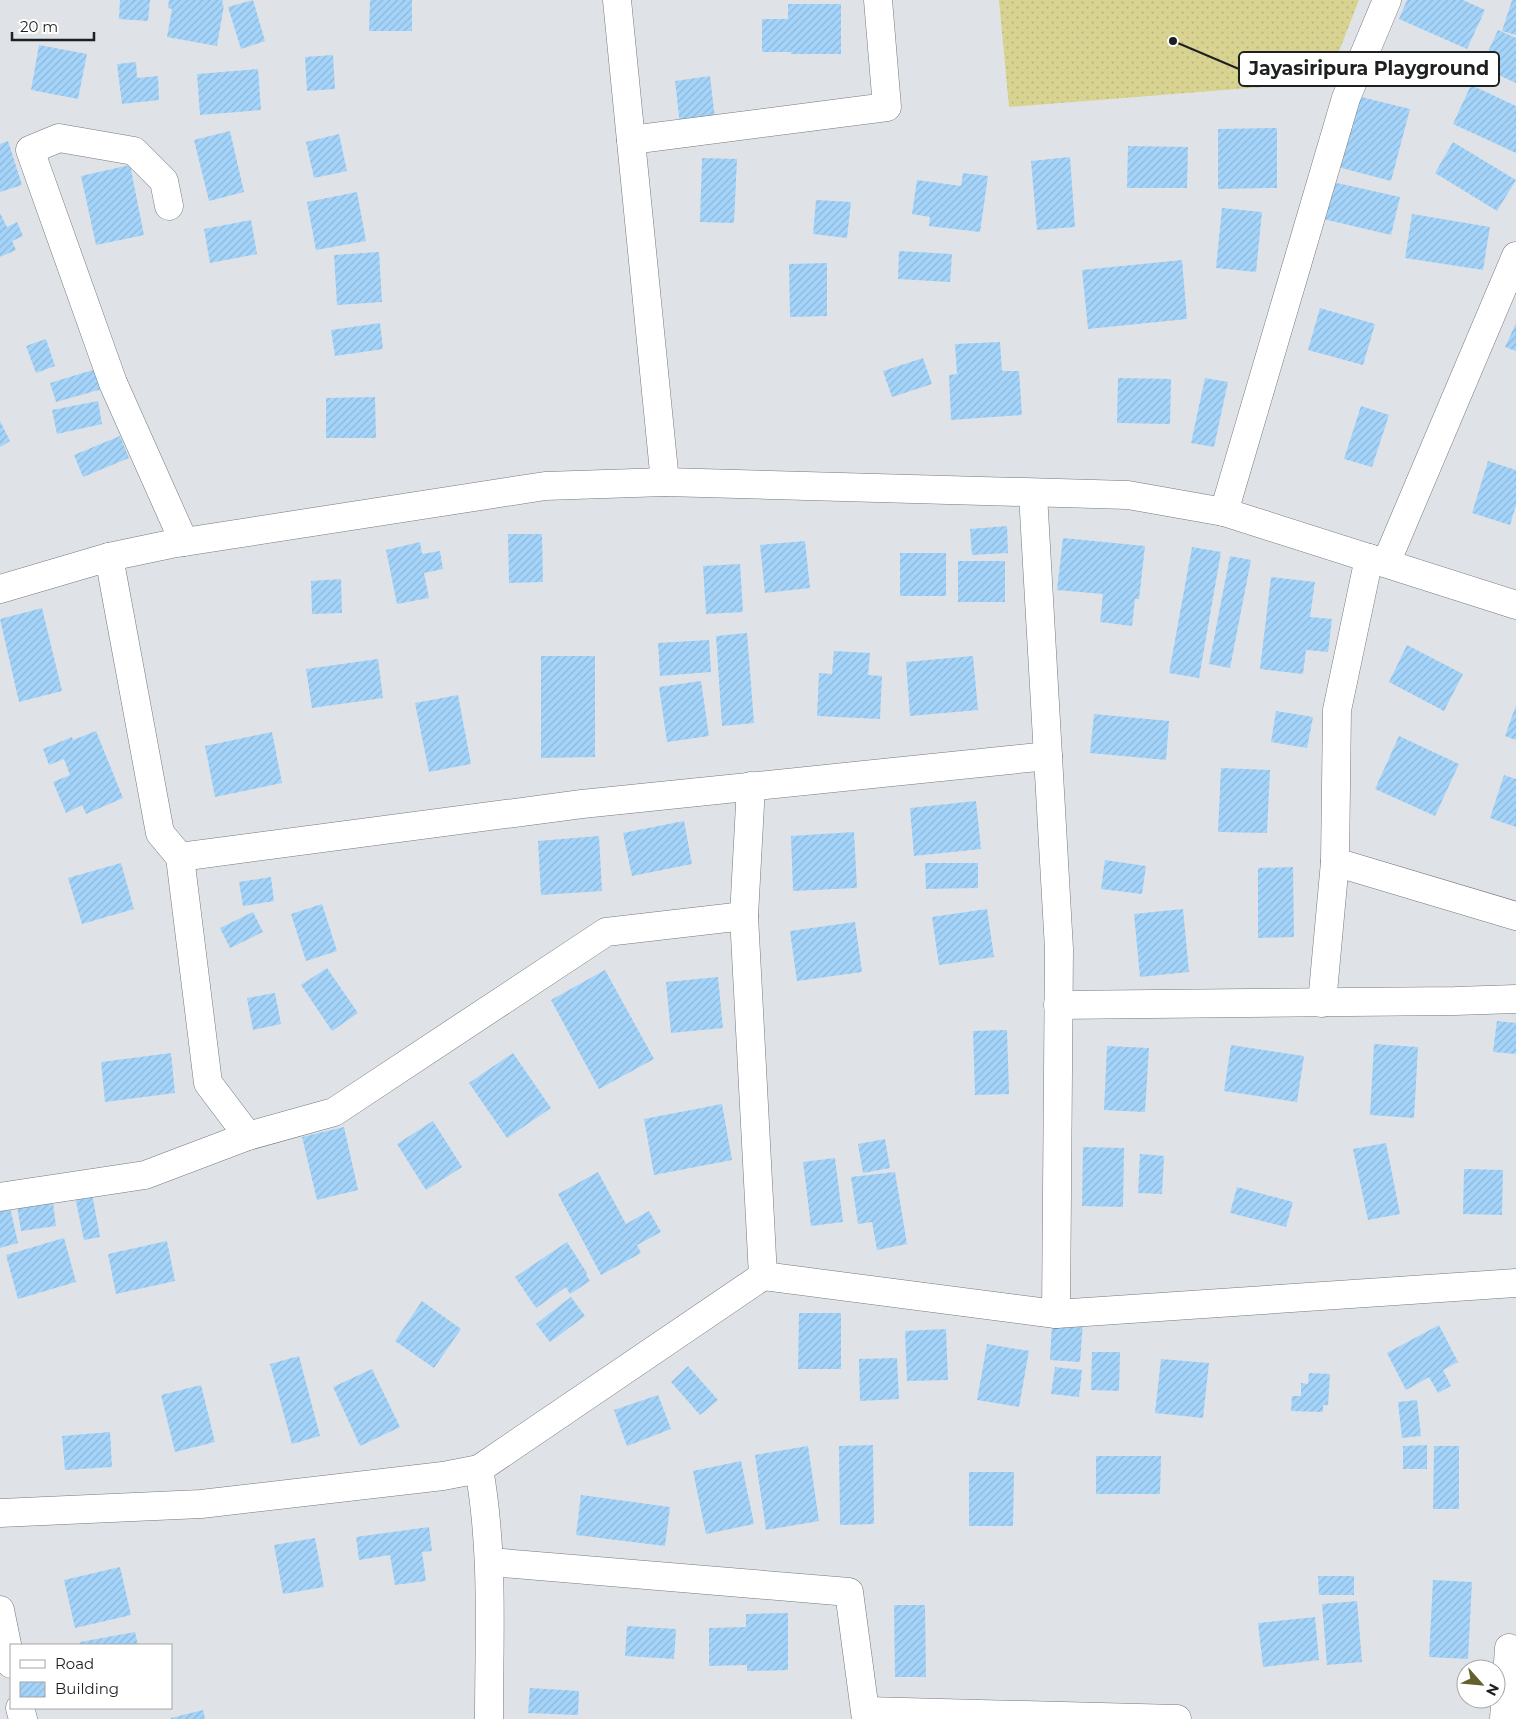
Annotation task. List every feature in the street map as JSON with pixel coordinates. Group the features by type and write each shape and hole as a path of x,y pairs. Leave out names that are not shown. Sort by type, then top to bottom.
{"street":[{"path":"617,0 666,482"},
{"path":"631,140 887,107 878,0"},
{"path":"1224,512 1346,98 1387,0"},
{"path":"169,206 164,181 134,151 60,138 30,150 113,383 184,542"},
{"path":"1322,1002 1335,862 1337,710 1377,561 1516,256"},
{"path":"0,589 109,557 184,542 545,486 666,482 1128,496 1224,512 1377,561 1515,598"},
{"path":"1033,494 1059,949 1056,1314"},
{"path":"109,557 160,833 180,857 208,1083 248,1136"},
{"path":"180,857 582,804 1048,756"},
{"path":"751,786 744,916 763,1276"},
{"path":"1335,862 1516,916"},
{"path":"0,1197 145,1175 248,1136 334,1112 606,932 744,916"},
{"path":"1058,1004 1516,999"},
{"path":"0,1513 201,1504 443,1476 479,1469 763,1276 1056,1314 1516,1283"},
{"path":"479,1469 490,1562 489,1719"},
{"path":"490,1562 849,1592 866,1715 1177,1719"},
{"path":"0,1610 10,1659"},
{"path":"1504,1719 1509,1648"}],"shaded area":[{"path":"999,0 1359,0 1327,82 1009,107"}],"building":[{"path":"120,0 150,0 148,21 119,19"},
{"path":"169,0 223,0 222,5 224,5 217,46 167,37 172,9 168,8"},
{"path":"253,0 265,41 241,49 228,7"},
{"path":"370,0 412,0 412,31 369,31"},
{"path":"1407,0 1463,0 1485,10 1467,49 1399,19"},
{"path":"1512,0 1516,0 1516,35 1502,31"},
{"path":"788,4 841,4 841,54 762,52 762,19 788,19"},
{"path":"1498,30 1516,38 1516,83 1481,67"},
{"path":"39,45 87,54 78,99 31,90"},
{"path":"333,55 335,89 307,91 305,57"},
{"path":"136,62 137,78 158,76 159,100 122,104 117,64"},
{"path":"258,69 261,110 200,115 197,74"},
{"path":"710,76 715,119 680,125 675,81"},
{"path":"1471,85 1516,106 1516,153 1453,124"},
{"path":"1353,95 1410,109 1391,181 1334,166"},
{"path":"1277,128 1277,188 1218,189 1218,129"},
{"path":"230,131 244,192 209,201 194,140"},
{"path":"339,134 347,171 314,178 306,142"},
{"path":"8,141 22,185 0,192 0,144"},
{"path":"1453,142 1516,180 1497,211 1435,173"},
{"path":"1128,146 1188,147 1187,188 1127,188"},
{"path":"1070,157 1075,227 1037,230 1031,161"},
{"path":"702,158 737,159 734,223 700,222"},
{"path":"130,165 144,235 96,245 81,176"},
{"path":"963,173 988,176 980,232 929,226 930,217 912,214 917,180 961,186"},
{"path":"1328,181 1400,197 1391,235 1319,218"},
{"path":"357,192 366,241 316,250 307,202"},
{"path":"816,200 851,202 847,238 813,234"},
{"path":"1222,208 1262,212 1256,272 1216,268"},
{"path":"0,213 7,227 17,222 23,236 12,241 16,250 0,257"},
{"path":"1412,214 1490,227 1483,270 1405,258"},
{"path":"251,220 257,254 210,263 204,229"},
{"path":"899,251 952,254 950,282 898,279"},
{"path":"379,252 382,302 337,305 334,255"},
{"path":"1182,260 1187,319 1088,329 1082,270"},
{"path":"827,263 827,316 790,317 789,264"},
{"path":"1320,308 1375,324 1363,365 1308,350"},
{"path":"380,323 383,349 335,356 331,330"},
{"path":"1516,323 1516,351 1505,347"},
{"path":"46,339 55,366 36,373 26,346"},
{"path":"1000,342 1002,371 1019,371 1022,415 951,420 949,375 957,374 955,344"},
{"path":"923,358 932,384 892,397 883,371"},
{"path":"96,369 102,389 56,402 50,383"},
{"path":"1118,378 1171,379 1170,424 1117,423"},
{"path":"1205,378 1228,382 1214,447 1191,443"},
{"path":"375,397 376,438 326,438 326,398"},
{"path":"98,401 102,424 57,434 52,410"},
{"path":"1361,406 1389,415 1372,467 1344,459"},
{"path":"0,421 10,441 0,447"},
{"path":"120,436 129,458 83,477 74,455"},
{"path":"1488,461 1516,470 1516,505 1510,525 1472,513"},
{"path":"1007,526 1008,553 972,555 970,529"},
{"path":"508,534 542,534 543,582 509,583"},
{"path":"1063,538 1145,546 1139,599 1135,599 1132,626 1100,622 1103,594 1057,590"},
{"path":"805,541 810,588 765,593 760,545"},
{"path":"420,542 422,554 440,551 443,569 424,573 429,598 397,604 386,550"},
{"path":"1192,547 1221,552 1199,678 1169,673"},
{"path":"900,553 946,553 946,596 900,596"},
{"path":"1230,556 1251,560 1230,668 1209,664"},
{"path":"958,561 1005,561 1005,602 958,602"},
{"path":"740,564 743,612 706,614 703,566"},
{"path":"1271,577 1315,582 1310,617 1332,619 1328,652 1306,650 1303,674 1260,669"},
{"path":"341,579 342,613 312,614 311,581"},
{"path":"42,608 62,691 19,702 0,619"},
{"path":"747,633 754,723 722,726 716,636"},
{"path":"709,640 711,672 660,676 658,643"},
{"path":"1407,645 1463,674 1444,711 1389,682"},
{"path":"834,651 870,653 868,675 882,676 880,719 817,716 819,673 832,674"},
{"path":"541,656 595,656 595,757 541,758"},
{"path":"973,656 978,710 910,716 906,662"},
{"path":"378,659 383,698 312,708 306,669"},
{"path":"701,681 709,736 667,742 659,687"},
{"path":"458,695 471,764 429,772 415,703"},
{"path":"1516,705 1516,740 1505,736"},
{"path":"1276,711 1313,717 1307,748 1271,742"},
{"path":"1094,714 1169,721 1166,760 1090,753"},
{"path":"96,731 123,798 86,814 82,805 66,813 53,782 70,775 64,759 49,765 43,749 72,737 73,740"},
{"path":"272,732 282,783 215,797 205,746"},
{"path":"1399,736 1459,764 1435,816 1375,789"},
{"path":"1221,768 1270,770 1267,833 1218,832"},
{"path":"1504,775 1516,779 1516,827 1490,818"},
{"path":"976,801 981,849 914,856 910,808"},
{"path":"684,821 692,864 632,876 623,833"},
{"path":"854,832 857,888 793,891 791,836"},
{"path":"599,836 602,891 541,895 538,841"},
{"path":"1105,860 1146,866 1142,894 1101,889"},
{"path":"121,863 134,909 82,924 68,878"},
{"path":"925,863 978,863 978,888 926,889"},
{"path":"1293,867 1294,937 1258,938 1258,868"},
{"path":"271,877 274,901 243,906 239,882"},
{"path":"322,904 337,951 306,961 291,914"},
{"path":"987,909 994,957 939,965 932,917"},
{"path":"1183,909 1189,972 1140,977 1134,914"},
{"path":"253,912 263,932 230,948 220,928"},
{"path":"855,922 862,972 797,981 790,931"},
{"path":"327,968 358,1013 332,1031 301,985"},
{"path":"605,970 654,1059 599,1089 551,1000"},
{"path":"718,977 723,1028 671,1033 666,982"},
{"path":"275,993 281,1024 253,1030 247,998"},
{"path":"1497,1021 1516,1023 1516,1054 1493,1052"},
{"path":"1007,1030 1009,1094 975,1095 973,1031"},
{"path":"1374,1044 1418,1047 1414,1118 1370,1115"},
{"path":"1231,1045 1304,1056 1297,1102 1224,1091"},
{"path":"1107,1046 1149,1048 1145,1112 1104,1110"},
{"path":"171,1053 175,1093 105,1102 101,1062"},
{"path":"513,1053 551,1108 507,1138 469,1083"},
{"path":"722,1104 732,1160 654,1175 644,1119"},
{"path":"433,1121 462,1167 426,1190 397,1144"},
{"path":"344,1127 358,1190 317,1200 302,1137"},
{"path":"885,1139 890,1168 863,1173 858,1144"},
{"path":"1386,1143 1400,1214 1368,1220 1353,1149"},
{"path":"1083,1147 1124,1148 1123,1207 1082,1206"},
{"path":"1140,1154 1164,1156 1162,1194 1138,1193"},
{"path":"835,1158 843,1222 811,1226 803,1162"},
{"path":"1464,1169 1503,1170 1502,1215 1463,1214"},
{"path":"598,1172 626,1224 649,1211 661,1232 637,1245 641,1253 601,1275 558,1194"},
{"path":"895,1172 907,1244 877,1250 872,1222 858,1224 851,1177"},
{"path":"1237,1187 1293,1202 1286,1227 1230,1213"},
{"path":"91,1188 100,1237 84,1240 74,1192"},
{"path":"52,1195 56,1226 21,1231 16,1200"},
{"path":"10,1207 18,1243 0,1248 0,1210"},
{"path":"64,1238 76,1282 18,1299 6,1255"},
{"path":"167,1241 175,1281 116,1294 108,1254"},
{"path":"567,1242 590,1281 570,1294 566,1287 536,1308 515,1277"},
{"path":"571,1297 585,1316 550,1342 536,1324"},
{"path":"422,1301 461,1329 434,1368 395,1341"},
{"path":"799,1313 841,1313 841,1369 798,1369"},
{"path":"1052,1321 1083,1322 1080,1362 1050,1360"},
{"path":"1439,1325 1458,1362 1443,1370 1451,1386 1438,1393 1429,1377 1406,1390 1387,1353"},
{"path":"946,1329 948,1380 907,1381 905,1331"},
{"path":"987,1344 1029,1351 1019,1407 977,1400"},
{"path":"1092,1352 1120,1352 1119,1391 1091,1390"},
{"path":"299,1356 320,1436 292,1444 270,1364"},
{"path":"897,1358 899,1399 860,1401 859,1359"},
{"path":"1161,1359 1209,1363 1203,1418 1155,1413"},
{"path":"688,1366 718,1400 700,1415 671,1382"},
{"path":"1055,1367 1082,1370 1079,1397 1051,1394"},
{"path":"372,1369 400,1427 360,1446 333,1387"},
{"path":"1309,1373 1330,1374 1328,1405 1323,1405 1323,1412 1291,1411 1292,1396 1301,1396 1301,1383 1308,1384"},
{"path":"201,1385 215,1442 175,1452 161,1395"},
{"path":"658,1395 671,1429 627,1446 614,1410"},
{"path":"1417,1400 1421,1436 1402,1438 1398,1402"},
{"path":"110,1432 112,1467 65,1470 62,1436"},
{"path":"873,1445 874,1524 840,1525 839,1446"},
{"path":"1427,1445 1427,1469 1403,1469 1403,1446"},
{"path":"808,1446 819,1521 766,1530 755,1455"},
{"path":"1434,1446 1459,1446 1459,1509 1433,1509"},
{"path":"1096,1456 1161,1456 1160,1494 1096,1494"},
{"path":"741,1461 754,1524 706,1534 693,1471"},
{"path":"969,1472 1014,1472 1013,1526 969,1526"},
{"path":"581,1495 670,1507 665,1546 576,1535"},
{"path":"429,1527 432,1551 422,1552 426,1581 395,1585 390,1555 359,1560 356,1537"},
{"path":"315,1538 324,1587 283,1594 274,1545"},
{"path":"120,1567 131,1615 75,1628 64,1580"},
{"path":"1318,1576 1354,1576 1354,1595 1319,1595"},
{"path":"1433,1580 1472,1582 1468,1659 1429,1657"},
{"path":"1357,1601 1362,1662 1327,1665 1322,1604"},
{"path":"894,1605 925,1605 926,1677 895,1677"},
{"path":"788,1613 788,1670 747,1671 747,1665 709,1666 709,1628 746,1627 746,1614"},
{"path":"1315,1617 1319,1660 1263,1667 1258,1623"},
{"path":"627,1626 676,1629 674,1659 625,1656"},
{"path":"135,1632 138,1644 80,1644 80,1642"},
{"path":"530,1688 579,1691 578,1715 528,1713"},
{"path":"203,1710 205,1719 171,1719 171,1718"}],"place":[{"name":"Jayasiripura Playground","path":"1173,41"}]}
